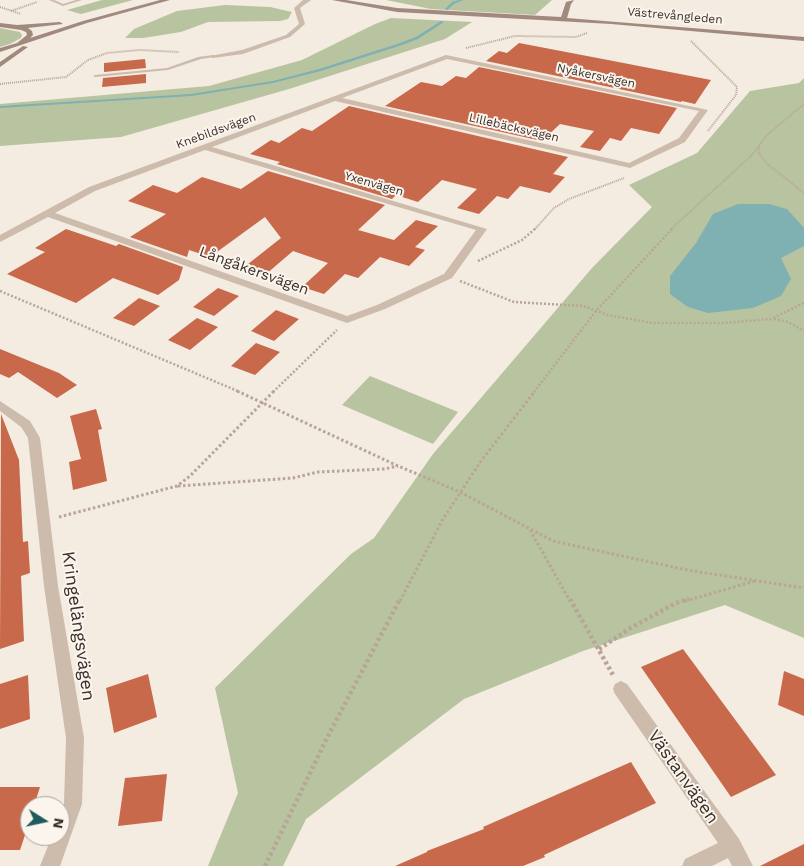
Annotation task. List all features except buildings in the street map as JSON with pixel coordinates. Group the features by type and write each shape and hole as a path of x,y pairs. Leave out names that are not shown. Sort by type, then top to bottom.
{"street":[{"path":"0,25 55,25 152,0"},
{"path":"0,52 55,32 167,0"},
{"path":"213,56 243,52 288,36 302,24 297,8 301,3 308,0"},
{"name":"Västrevångleden","path":"335,0 397,10 588,21 804,39"},
{"name":"Västrevångleden","path":"346,0 364,6"},
{"path":"563,20 571,0"},
{"path":"15,26 30,33 24,42"},
{"path":"0,65 26,46 55,32"},
{"name":"Knebildsvägen","path":"0,239 92,189 446,57"},
{"name":"Nyåkersvägen","path":"446,57 704,110 682,140"},
{"name":"Lillebäcksvägen","path":"336,98 630,166 682,140"},
{"name":"Yxenvägen","path":"204,147 482,228 448,276"},
{"name":"Långåkersvägen","path":"46,213 347,320"},
{"path":"347,320 381,307 448,276"},
{"name":"Kringelängsvägen","path":"0,404 26,424 34,438 51,586 75,738 72,804 50,866"},
{"name":"Västanvägen","path":"621,689 732,846 743,866"},
{"path":"692,866 732,846"}],"lane":[{"path":"51,0 64,5 80,0"},
{"path":"95,76 168,69 200,58 213,56"}],"path":[{"path":"10,11 37,2"},
{"path":"446,57 462,49 515,36 584,36 588,33 588,21"},
{"path":"265,866 328,738 443,519 487,453 596,311 669,231 752,155 767,135 804,104"},
{"path":"759,145 759,154 766,162 804,193"},
{"path":"448,276 473,288 514,302 583,306 596,311 652,323 723,323 771,319 788,322 804,331"},
{"path":"0,291 262,402 398,466 460,492 553,541 687,570 804,588"},
{"path":"771,319 804,303"},
{"path":"178,486 347,320"},
{"path":"43,522 178,486 293,478 318,472 384,469 398,466"},
{"path":"530,530 621,689"},
{"path":"599,649 632,627 676,603 757,581"}],"green space":[{"path":"102,0 133,0 81,14 67,10"},
{"path":"386,0 552,0 535,15 431,9"},
{"path":"225,5 270,7 292,12 288,19 280,21 208,22 181,32 143,38 125,38 134,29 177,11"},
{"path":"391,18 472,22 445,39 289,89 121,137 0,146 0,104 209,86 302,60"},
{"path":"0,28 20,32 21,38 0,47"},
{"path":"804,78 804,638 725,605 583,651 464,699 306,819 283,866 208,866 238,793 215,688 351,554 374,538 433,454 592,268 652,207 629,185 697,153 750,91 799,83"},
{"path":"370,376 458,412 433,444 342,405"}],"water":[{"path":"738,204 769,204 787,209 804,228 804,246 781,258 791,279 781,296 753,308 708,313 688,307 670,294 670,276 696,243 713,214"}],"waterway":[{"path":"446,9 453,3 462,0"},
{"path":"0,107 191,95 273,82 320,70 398,45 417,38 442,22"}]}
